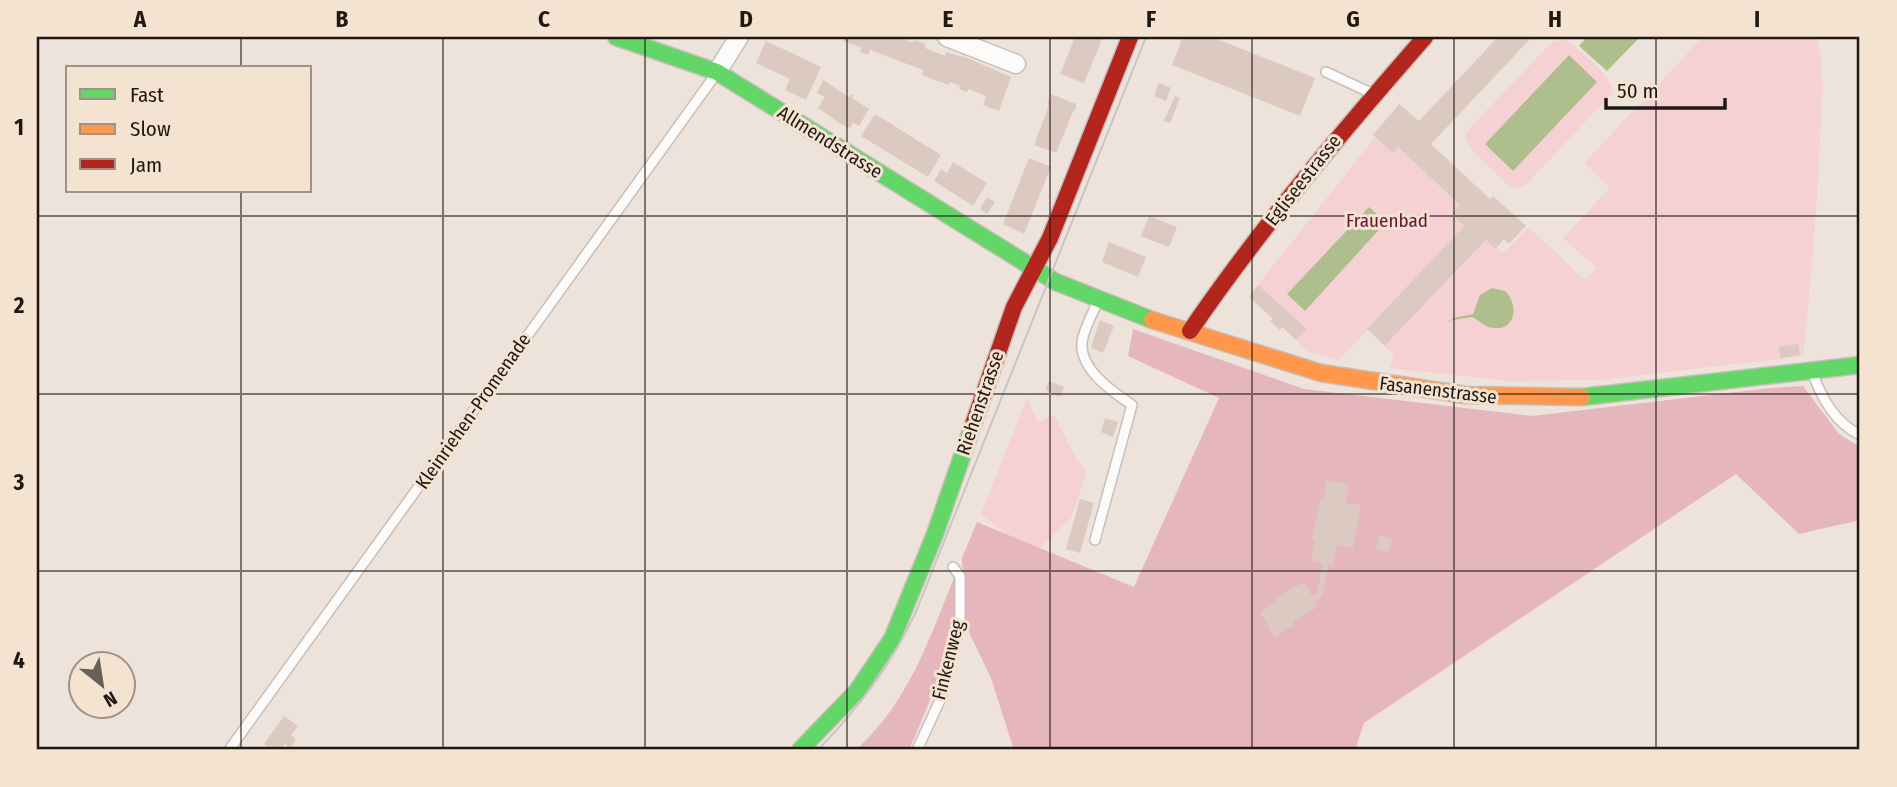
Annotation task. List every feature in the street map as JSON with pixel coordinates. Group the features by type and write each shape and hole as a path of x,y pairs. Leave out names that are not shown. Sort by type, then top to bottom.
{"main road":[{"name":"Allmendstrasse","path":"616,37 717,72 1034,268"},
{"name":"Riehenstrasse","path":"800,750 858,691 891,639 935,534 1014,307 1058,218 1130,37"},
{"name":"Egliseestrasse","path":"1190,331 1285,201 1373,94 1425,37"},
{"name":"Fasanenstrasse","path":"1034,268 1056,282 1167,326 1321,373 1429,390 1494,397 1600,397 1860,365"}],"street":[{"path":"717,72 739,37"},
{"path":"947,37 1016,64"}],"lane":[{"name":"Kleinriehen-Promenade","path":"229,750 717,72"},
{"path":"1326,72 1373,94"},
{"path":"1095,540 1132,405 1101,383 1085,358 1082,343 1098,300"},
{"path":"1812,371 1820,393 1832,413 1848,429 1860,435"},
{"name":"Finkenweg","path":"917,750 942,695 960,624 960,576 953,567"}],"green space":[{"path":"1703,37 1816,37 1821,62 1822,100 1803,356 1600,380 1509,381 1389,368 1394,354 1385,347 1486,241 1503,253 1529,227 1585,280 1597,268 1563,238 1610,188 1584,163"},
{"path":"1564,39 1600,70 1613,92 1525,186 1517,189 1509,186 1473,152 1465,137 1469,129 1552,42"},
{"name":"Frauenbad","path":"1375,137 1393,152 1398,147 1460,205 1452,214 1464,226 1339,360 1307,351 1296,340 1306,329 1258,285"},
{"path":"1027,398 1038,422 1054,415 1077,460 1087,473 1071,518 1040,548 1008,535 981,514"}],"shaded area":[{"path":"1587,37 1640,37 1607,71 1579,46"},
{"path":"1569,55 1597,82 1513,171 1485,144"},
{"name":"Frauenbad","path":"1369,207 1386,222 1305,311 1287,294"},
{"path":"1492,288 1505,291 1512,303 1513,315 1507,325 1501,328 1490,327 1472,317 1444,324 1454,318 1473,314 1480,295"},
{"path":"1133,329 1304,389 1532,416 1803,386 1839,434 1860,447 1860,520 1799,534 1736,474 1364,723 1355,750 1014,750 991,678 965,624 962,558 977,522 1134,587 1219,398 1128,356"},
{"path":"955,575 955,623 934,691 909,750 856,750 882,722 905,688 924,652"}],"building":[{"path":"845,37 901,37 913,43 914,40 945,56 946,52 967,58 1011,77 999,111 983,105 986,96 968,89 967,92 950,82 949,85 922,75 923,70 870,50 868,55 860,52 862,48 843,41"},
{"path":"1075,37 1103,37 1084,83 1060,74"},
{"path":"1183,37 1212,37 1315,78 1300,116 1172,65"},
{"path":"1498,37 1532,37 1431,144 1490,199 1493,196 1526,226 1509,244 1504,239 1495,249 1486,240 1385,346 1367,329 1464,226 1452,214 1460,205 1398,147 1393,153 1373,135 1399,104 1419,121"},
{"path":"766,41 821,67 806,100 785,90 790,79 756,63"},
{"path":"823,80 849,97 853,95 852,98 869,109 859,126 853,123 850,128 818,108 825,97 817,93"},
{"path":"1159,83 1171,88 1166,101 1154,96"},
{"path":"1051,94 1076,104 1056,153 1034,145"},
{"path":"1175,96 1180,98 1170,123 1164,121"},
{"path":"875,114 941,155 928,177 861,136"},
{"path":"1029,158 1051,167 1024,234 1003,224"},
{"path":"953,162 987,183 973,206 934,181 941,169 947,173"},
{"path":"987,197 995,202 987,214 980,209"},
{"path":"1149,216 1177,227 1169,247 1141,236"},
{"path":"1109,242 1146,257 1138,277 1102,262"},
{"path":"1258,285 1307,329 1296,340 1282,327 1280,330 1270,321 1273,319 1249,297"},
{"path":"1100,320 1114,326 1103,353 1091,348"},
{"path":"1798,344 1800,355 1780,358 1779,347"},
{"path":"1049,381 1064,387 1060,397 1045,390"},
{"path":"1105,418 1118,422 1113,437 1101,432"},
{"path":"1327,480 1349,484 1346,503 1361,505 1353,548 1337,545 1333,565 1329,564 1322,597 1314,602 1318,607 1293,621 1295,625 1274,637 1260,612 1276,602 1274,598 1304,582 1312,596 1317,593 1323,563 1311,561 1315,540 1312,540"},
{"path":"1080,499 1094,503 1080,553 1066,549"},
{"path":"1379,535 1392,538 1389,552 1376,549"},
{"path":"284,716 298,726 291,735 296,739 290,748 285,744 280,750 274,750 264,744"}],"tram line":[{"path":"818,750 872,686 895,652 915,614 1146,37"}],"traffic: fast":[{"path":"616,37 717,72 1056,282 1152,320"},
{"path":"1582,397 1860,365"},
{"path":"800,750 857,691 892,639 935,534 974,422"}],"traffic: slow":[{"path":"1152,320 1321,373 1466,395 1582,397"}],"traffic: jam":[{"path":"974,422 1014,307 1050,238 1130,37"},
{"path":"1190,331 1303,181 1425,37"}]}
